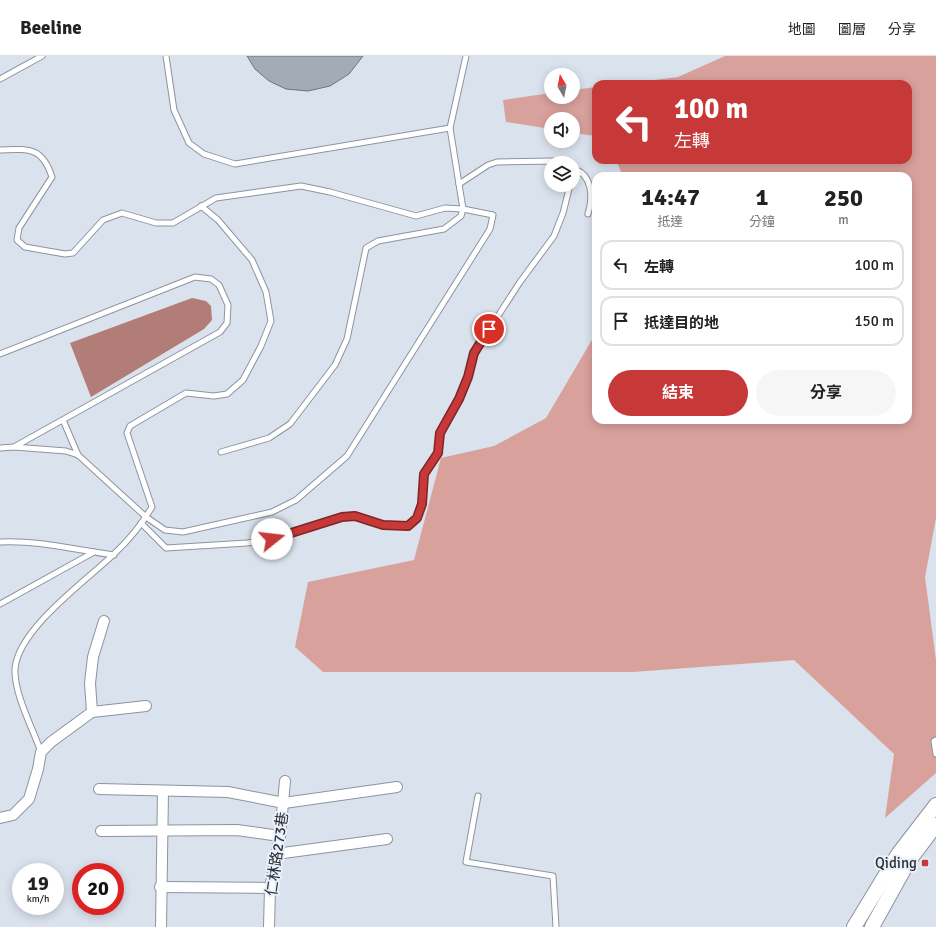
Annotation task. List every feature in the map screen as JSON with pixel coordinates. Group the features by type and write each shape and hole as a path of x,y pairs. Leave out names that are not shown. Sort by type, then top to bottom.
{"main road":[{"path":"854,927 899,853 936,805"},
{"path":"872,927 908,862 936,825"}],"street":[{"path":"92,712 90,683 93,657 104,622"},
{"path":"0,818 13,814 21,809 29,799 38,769 41,752 51,742 92,712 146,706"},
{"name":"仁林路273巷","path":"269,927 270,888 280,836 285,781"},
{"path":"99,789 228,792 284,803 397,786"},
{"path":"161,927 160,887 163,831 163,791"},
{"path":"101,831 237,830 280,836"},
{"path":"276,854 387,839"},
{"path":"160,887 270,888"}],"lane":[{"path":"0,79 41,56"},
{"path":"166,56 174,110 189,143 204,154 235,164 450,128"},
{"path":"221,452 269,438 290,424 335,365 347,339 366,248 378,241 444,229 461,216 463,208 450,128 466,56"},
{"path":"0,150 26,149 39,153 48,164 52,177 19,228 17,240 25,248 65,254 73,253 103,220 122,213 156,223 173,223 216,198 301,186 330,192 416,216 445,208 463,208 493,215 490,229 347,456 296,500 272,512 183,532 165,530 146,517 78,455 66,451 14,447 0,448"},
{"path":"459,184 488,165 497,162 544,162"},
{"path":"580,173 586,178 591,189 591,203 588,214"},
{"path":"141,523 151,535 166,548 272,539 342,517 355,516 383,525 408,526 417,518 422,504 424,474 438,453 440,433 459,399 468,377 474,353 520,282 554,236 563,213 568,192"},
{"path":"41,752 18,689 15,668 23,643 40,622 114,555 146,517 152,507 127,433 130,426 186,393 214,396 227,394 243,380 261,346 271,321 266,292 252,260 218,220 201,206"},
{"path":"0,354 196,277 211,279 219,285 228,305 227,323 220,332 14,447"},
{"path":"63,420 78,455"},
{"path":"0,542 16,541 55,544 114,555"},
{"path":"0,604 94,552"},
{"path":"936,740 934,742 936,754"},
{"path":"478,796 466,862 553,876 556,927"}],"shaded area":[{"path":"725,56 936,56 936,518 925,577 936,660 936,773 885,818 894,754 794,660 633,672 323,672 295,647 308,582 414,560 441,458 494,446 546,418 592,340 592,424 912,424 912,172 621,172 618,164 912,164 912,80 654,80 678,77"},
{"path":"592,88 592,135 580,134 580,112 544,112 544,128 506,122 503,100 544,94 544,104 580,104 580,89"},
{"path":"192,298 206,301 211,306 212,320 204,329 91,397 70,343"}],"building":[{"path":"247,56 363,56 349,74 330,86 308,91 286,89 269,81 255,69"}],"place":[{"name":"Qiding","path":"925,863"}],"route":[{"path":"272,539 312,528 342,517 355,516 383,525 397,527 408,526 417,518 422,504 424,474 438,453 440,433 459,399 468,377 474,353 489,329"}]}
